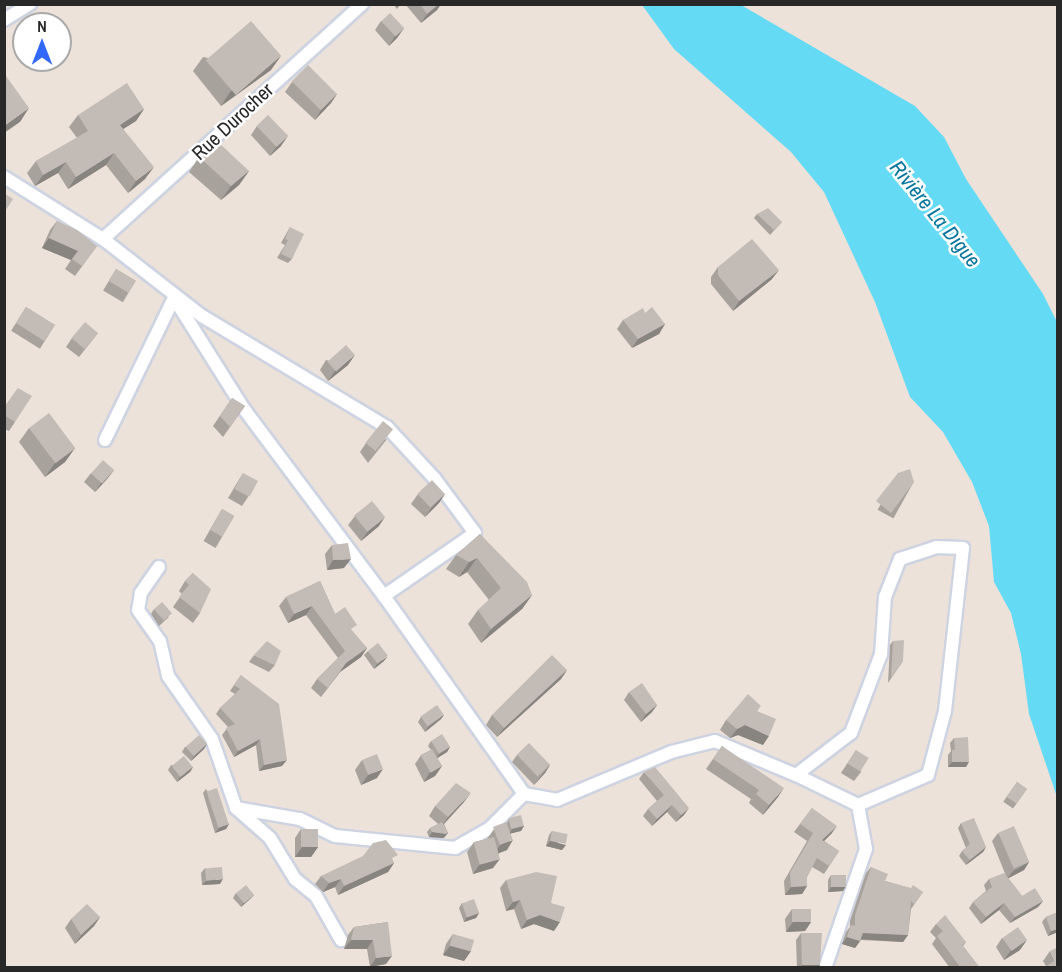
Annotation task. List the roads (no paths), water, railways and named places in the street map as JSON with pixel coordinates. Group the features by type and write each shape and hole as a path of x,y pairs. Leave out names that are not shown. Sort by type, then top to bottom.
{"street":[{"path":"4,20 30,4"},
{"name":"Rue Durocher","path":"103,239 362,4"},
{"path":"4,177 103,239 174,298 387,427 435,479 475,533 384,596"},
{"path":"105,440 174,298"},
{"path":"174,298 244,410 384,596 524,794 557,800 671,752 716,741 796,775 858,805 928,775 945,711 963,548 936,547 900,559 885,597 881,654 851,733 796,775"},
{"path":"159,567 141,594 139,616 160,641 168,676 212,739 236,808 270,838 295,879 316,896 341,940"},
{"path":"236,808 300,819 335,836 455,848 490,828 524,794"},
{"path":"825,968 866,849 858,805"}],"water":[{"name":"Rivière La Digue","path":"642,5 741,5 915,106 944,137 966,179 1043,294 1058,324 1057,797 1029,714 1021,654 1011,613 994,582 989,526 972,482 943,432 910,397 875,302 824,192 791,152 674,49"}]}
